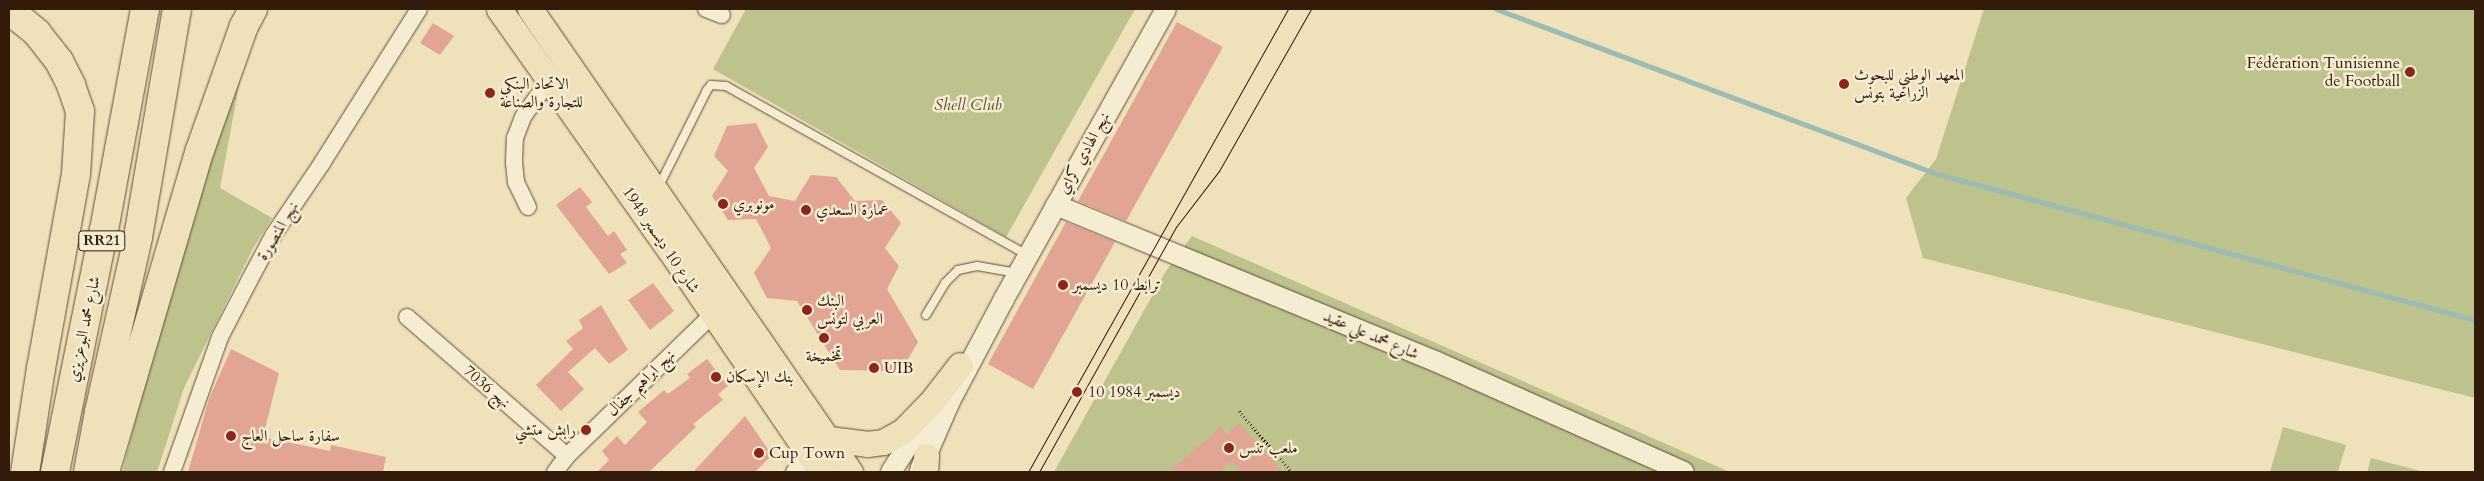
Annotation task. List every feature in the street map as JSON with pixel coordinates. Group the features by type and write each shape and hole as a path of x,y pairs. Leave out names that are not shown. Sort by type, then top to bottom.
{"highway":[{"name":"شارع محمد البوعزيزي","path":"55,472 106,221 145,9"},
{"name":"شارع محمد البوعزيزي","path":"88,472 99,412 138,237 177,9"},
{"path":"105,472 200,150 244,26 254,9"},
{"path":"9,10 37,33 59,61 71,85 80,111 76,174 41,368 25,472"}],"main road":[{"name":"شارع 10 ديسمبر 1948","path":"499,9 669,249 809,467"},
{"name":"شارع 10 ديسمبر 1948","path":"530,9 657,190 850,472"},
{"path":"828,439 867,444 883,442 903,431 933,400 960,365"}],"street":[{"name":"نهج المنصورة","path":"172,472 220,337 257,265 274,234 322,163 419,9"},
{"path":"706,9 722,16"},
{"name":"نهج الهادي كراي","path":"924,467 950,401 1023,264 1166,9"},
{"path":"528,207 516,182 514,162 515,138 523,117 550,81 570,65"},
{"name":"شارع محمد علي عقيد","path":"1056,205 1437,362 1684,472"},
{"name":"نهج ابراهيم جفال","path":"555,472 567,456 730,297"},
{"name":"نهج الهادي كراي","path":"891,472 1004,299"},
{"name":"نهج 7036","path":"408,317 567,456"}],"lane":[{"path":"657,190 707,90 711,85 726,86 1023,264"},
{"path":"926,315 945,283 958,270 977,266 1023,264"}],"path":[{"path":"1239,411 1292,472"}],"green space":[{"name":"Shell Club","path":"746,9 1135,9 1006,237 713,69"},
{"path":"1984,9 2475,9 2475,398 1923,258 1906,198 1936,159"},
{"path":"243,64 220,188 272,218 253,248 184,388 157,472 122,472 170,284"},
{"path":"1192,236 1730,472 1054,472 1166,271"},
{"path":"2283,427 2346,445 2338,472 2270,472"},
{"path":"2371,458 2424,472 2367,472"}],"building":[{"path":"1177,22 1223,47 1126,221 1078,201"},
{"path":"433,23 454,36 440,55 420,43"},
{"path":"756,123 768,147 754,168 769,196 795,201 811,175 836,177 855,201 882,200 901,223 885,248 899,266 887,289 918,342 901,371 840,370 797,301 767,298 754,273 771,248 756,219 728,220 712,196 728,171 714,156 727,126"},
{"path":"580,187 592,202 586,207 608,236 614,231 627,250 620,254 627,263 609,274 556,205"},
{"path":"1066,222 1115,242 1033,389 988,364"},
{"path":"653,283 674,311 650,330 628,300"},
{"path":"601,305 628,350 609,364 595,348 568,372 584,389 561,411 536,385 573,349 566,341 583,328 579,320"},
{"name":"سفارة ساحل العاج","path":"231,349 279,373 263,437 330,451 331,445 386,457 383,472 188,472 209,399"},
{"path":"707,359 728,386 718,394 723,400 693,424 696,427 649,472 597,472 609,460 602,451 617,436 625,445 647,422 638,412 664,390 668,394 690,378 687,374"},
{"path":"745,416 772,455 755,472 693,472"},
{"name":"ملعب تنس","path":"1239,423 1283,472 1241,472 1232,461 1219,472 1169,472 1221,427 1227,434"}],"waterway":[{"path":"1496,9 1938,174 2475,320"}],"tram line":[{"path":"1028,472 1288,9"},
{"path":"1039,472 1176,227 1219,171 1311,9"}],"place":[{"name":"Fédération Tunisienne de Football","path":"2410,72"},
{"name":"المعهد الوطني للبحوث الزراعية بتونس","path":"1844,84"},
{"name":"الاتحاد البنكي للتجارة والصناعة","path":"490,93"},
{"name":"مونوبري","path":"723,204"},
{"name":"عمارة السعدي","path":"806,210"},
{"name":"ترابط 10 ديسمبر","path":"1063,285"},
{"name":"البنك العربي لتونس","path":"807,310"},
{"name":"تمخميخة","path":"824,338"},
{"name":"UIB","path":"874,368"},
{"name":"بنك الإسكان","path":"716,377"},
{"name":"10 ديسمبر 1984","path":"1077,392"},
{"name":"رابش متشي","path":"586,430"},
{"name":"سفارة ساحل العاج","path":"231,436"},
{"name":"ملعب تنس","path":"1229,448"},
{"name":"Cup Town","path":"759,453"}]}
